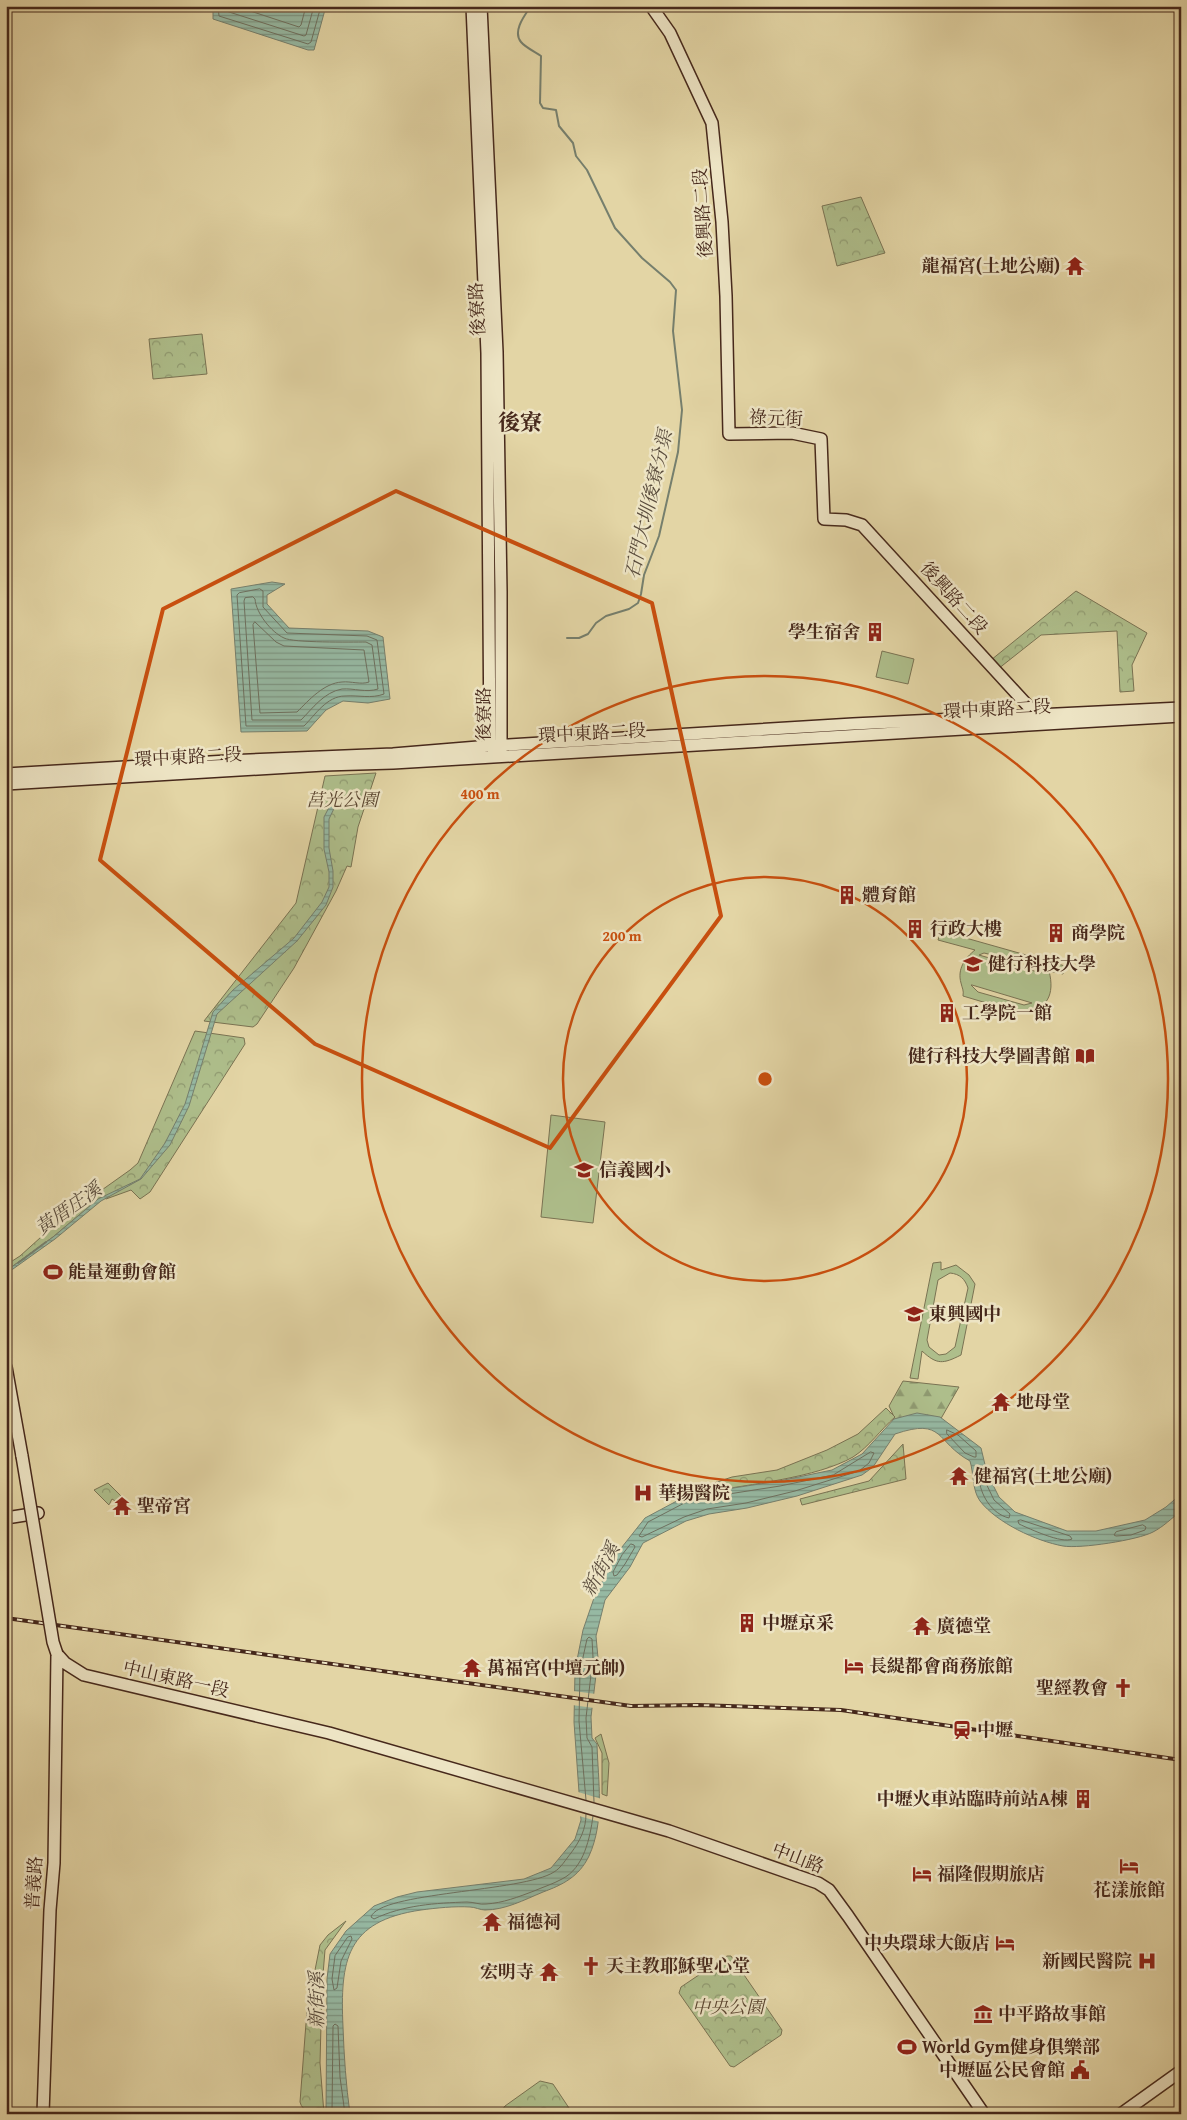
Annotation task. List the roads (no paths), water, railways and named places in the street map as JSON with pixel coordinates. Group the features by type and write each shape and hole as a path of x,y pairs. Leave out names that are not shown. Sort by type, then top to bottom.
{"street":[{"name":"後寮路","path":"472,6 487,354 498,749"},
{"name":"後寮路","path":"481,6 497,352 498,749"},
{"name":"後興路二段","path":"650,6 670,33 712,124 722,222 726,296 729,434"},
{"name":"祿元街","path":"729,434 792,433 821,438 824,519"},
{"name":"後興路二段","path":"824,519 846,520 862,525 1040,720"},
{"name":"環中東路二段","path":"1040,720 1181,708"},
{"name":"環中東路二段","path":"6,784 793,728 1181,716"},
{"name":"環中東路二段","path":"6,774 227,761 498,749"},
{"path":"6,1367 53,1642 57,1654"},
{"path":"6,1518 38,1513"},
{"name":"中山東路一段","path":"57,1654 65,1663 84,1675 329,1733 609,1814"},
{"name":"普義路","path":"43,2114 50,1910 54,1863 57,1654"},
{"name":"中山路","path":"609,1814 669,1831 779,1868 818,1883 829,1890 984,2114"},
{"path":"1121,2114 1181,2072"}],"water":[{"path":"213,6 326,6 314,50 308,50 213,19"},
{"path":"272,582 285,584 267,595 267,604 289,628 368,631 383,637 390,699 368,703 343,701 326,710 307,731 241,732 231,589"},
{"path":"336,794 340,796 329,819 329,848 333,871 333,887 326,905 297,941 217,1014 189,1106 170,1145 141,1179 101,1201 55,1239 6,1274 6,1271 53,1237 98,1199 140,1179 165,1143 185,1104 213,1012 233,990 294,938 322,902 329,887 329,872 324,849 324,817"},
{"name":"新街溪","path":"917,1413 940,1417 981,1448 987,1473 999,1497 1015,1512 1067,1531 1096,1531 1145,1520 1166,1507 1181,1494 1181,1511 1164,1525 1146,1535 1095,1545 1071,1547 1052,1544 1018,1530 996,1517 987,1509 977,1497 970,1461 959,1454 938,1434 923,1428 895,1434 873,1467 862,1475 797,1496 747,1508 709,1514 686,1521 643,1543 630,1567 605,1600 596,1636 598,1658 591,1717 592,1738 597,1744 599,1815 594,1843 589,1856 580,1870 569,1879 514,1904 492,1910 458,1907 421,1910 396,1915 377,1924 363,1934 353,1948 347,1963 343,1982 344,2049 350,2114 326,2114 327,1979 330,1954 346,1931 374,1906 397,1897 417,1892 524,1879 551,1868 575,1839 581,1820 574,1722 575,1670 583,1630 595,1595 618,1552 645,1518 688,1495 779,1481 832,1470 862,1454 894,1419"}],"waterway":[{"name":"石門大圳後寮分渠","path":"531,6 520,23 518,33 521,42 541,56 540,103 543,108 556,110 559,126 573,143 576,156 587,170 615,228 642,258 670,282 676,290 673,331 682,410 678,452 659,536 644,575 641,594 638,603 629,609 606,616 596,623 588,634 579,638 567,638"},
{"name":"黃厝庄溪","path":"18,1263 46,1242"}],"railway":[{"path":"6,1618 631,1706 699,1705 841,1710 1181,1760"}],"place":[{"name":"龍福宮(土地公廟)","path":"1075,266"},
{"name":"學生宿舍","path":"875,632"},
{"name":"體育館","path":"847,895"},
{"name":"行政大樓","path":"915,929"},
{"name":"商學院","path":"1056,933"},
{"name":"健行科技大學","path":"973,964"},
{"name":"工學院一館","path":"947,1013"},
{"name":"健行科技大學圖書館","path":"1085,1056"},
{"name":"信義國小","path":"584,1170"},
{"name":"能量運動會館","path":"53,1272"},
{"name":"東興國中","path":"914,1314"},
{"name":"地母堂","path":"1001,1402"},
{"name":"健福宮(土地公廟)","path":"959,1476"},
{"name":"華揚醫院","path":"643,1493"},
{"name":"聖帝宮","path":"122,1506"},
{"name":"中壢京采","path":"747,1623"},
{"name":"廣德堂","path":"922,1626"},
{"name":"長緹都會商務旅館","path":"854,1666"},
{"name":"萬福宮(中壇元帥)","path":"472,1668"},
{"name":"聖經教會","path":"1123,1688"},
{"name":"中壢","path":"962,1730"},
{"name":"中壢火車站臨時前站A棟","path":"1083,1799"},
{"name":"花漾旅館","path":"1129,1866"},
{"name":"福隆假期旅店","path":"922,1874"},
{"name":"福德祠","path":"492,1922"},
{"name":"中央環球大飯店","path":"1005,1943"},
{"name":"新國民醫院","path":"1147,1961"},
{"name":"天主教耶穌聖心堂","path":"591,1966"},
{"name":"宏明寺","path":"549,1972"},
{"name":"中平路故事館","path":"983,2014"},
{"name":"World Gym健身俱樂部","path":"907,2047"},
{"name":"中壢區公民會館","path":"1080,2070"}],"district":[{"name":"後寮","path":"520,422"}],"park label":[{"name":"莒光公園","path":"342,800"},
{"name":"中央公園","path":"728,2007"}]}
